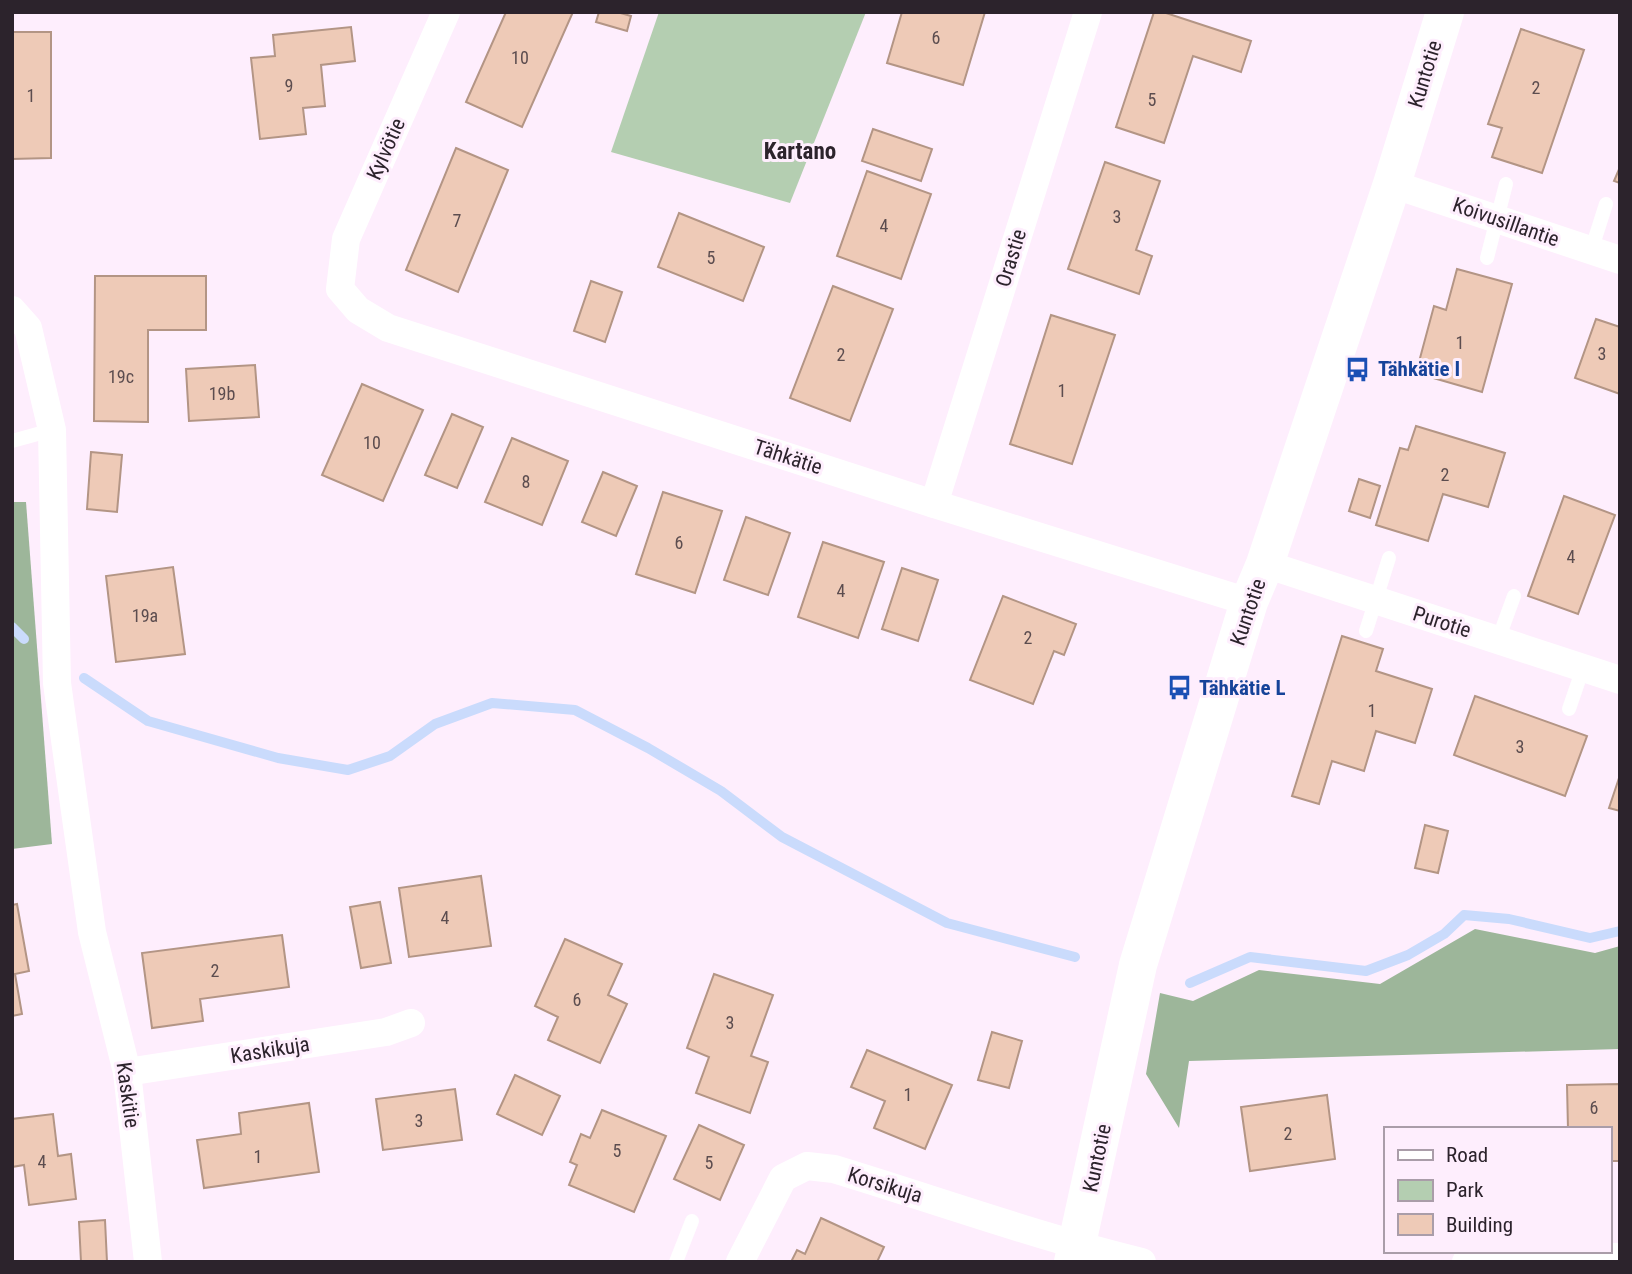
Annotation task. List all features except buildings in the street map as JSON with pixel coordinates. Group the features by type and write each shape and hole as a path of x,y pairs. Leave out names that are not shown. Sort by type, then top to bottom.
{"street":[{"name":"Kylvötie","path":"341,289 346,239 446,12"},
{"name":"Orastie","path":"934,504 1088,12"},
{"name":"Kuntotie","path":"1075,1254 1138,965 1250,602 1392,184 1445,12"},
{"name":"Koivusillantie","path":"1392,184 1620,261"},
{"name":"Tähkätie","path":"341,289 358,310 388,328 934,504 1250,602"},
{"name":"Kaskitie","path":"12,310 28,328 52,430 57,683 92,932 127,1072 148,1262"},
{"name":"Purotie","path":"1265,564 1620,680"},
{"name":"Kaskikuja","path":"127,1072 386,1032 411,1023"},
{"name":"Korsikuja","path":"740,1262 783,1178 807,1166 834,1169 1040,1232 1075,1254 1142,1262"},
{"path":"1466,1262 1503,1255 1620,1256"}],"lane":[{"path":"1487,258 1506,184"},
{"path":"1591,251 1606,204"},
{"path":"12,441 52,430"},
{"path":"1366,631 1389,558"},
{"path":"1498,640 1514,596"},
{"path":"1569,709 1583,668"},
{"path":"676,1262 692,1221"}],"green space":[{"path":"659,12 866,12 790,203 611,152"},
{"path":"12,502 26,502 52,844 12,849"},
{"path":"1475,929 1595,953 1620,946 1620,1049 1189,1061 1179,1128 1146,1074 1160,993 1193,1001 1259,970 1380,984"}],"waterway":[{"path":"12,627 24,639"},
{"path":"84,678 148,721 278,758 348,770 390,756 435,724 492,703 575,710 648,748 721,791 782,837 947,923 1075,957"},
{"path":"1190,983 1250,957 1366,971 1408,955 1444,934 1464,915 1509,919 1590,938 1620,931"}],"place":[{"name":"Tähkätie I","path":"1358,369"},
{"name":"Tähkätie L","path":"1179,688"}],"district":[{"name":"Kartano","path":"800,151"}]}
